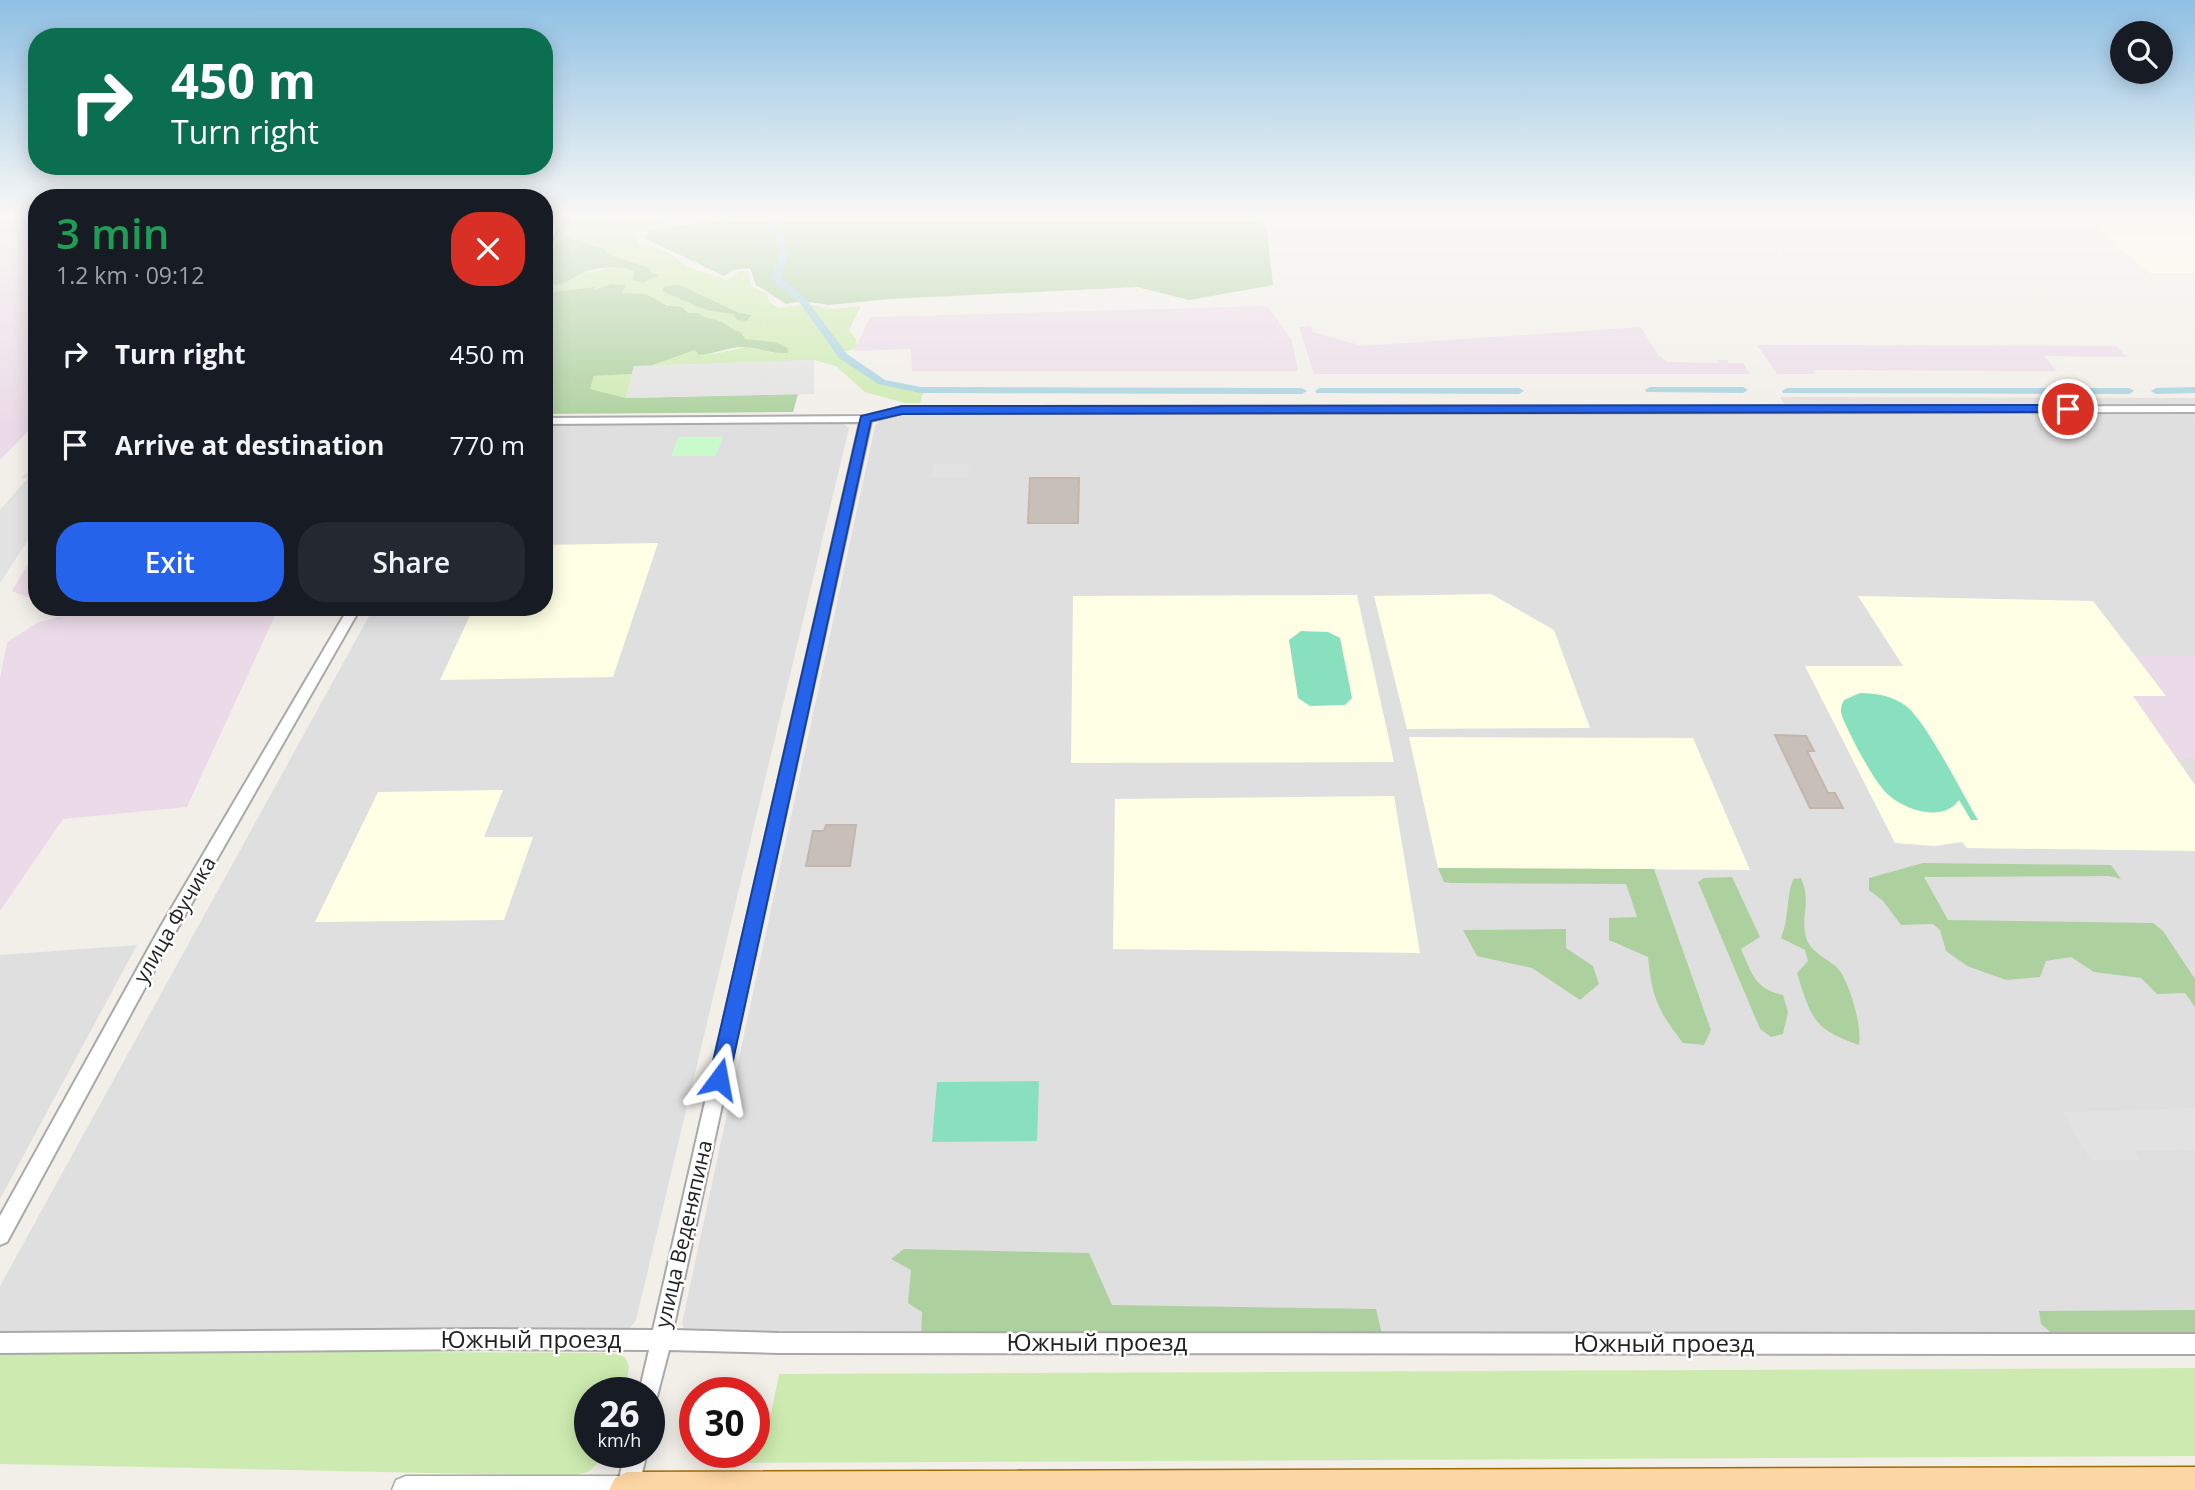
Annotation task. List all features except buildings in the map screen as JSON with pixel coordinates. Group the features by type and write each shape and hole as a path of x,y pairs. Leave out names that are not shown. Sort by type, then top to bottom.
{"main road":[{"path":"627,1490 2195,1485"}],"street":[{"path":"553,421 866,419 902,410 2195,409"},
{"name":"улица Веденяпина","path":"652,1377 866,419"},
{"name":"улица Фучика","path":"0,1235 167,931 350,616"},
{"name":"Южный проезд","path":"0,1343 660,1339 778,1343 2195,1344"},
{"path":"406,1490 627,1490 632,1468"}],"shaded area":[{"path":"0,286 28,286 28,431 0,460"},
{"path":"1267,306 1292,340 1298,371 912,371 911,349 854,351 870,317"},
{"path":"1311,326 1313,332 1362,346 1641,327 1658,355 1667,362 1718,363 1717,360 1727,360 1729,363 1743,363 1750,374 1314,374 1299,327"},
{"path":"1757,345 2116,346 2127,357 2044,356 2057,371 1813,370 1815,374 1777,374"},
{"path":"814,360 814,394 626,398 634,366"},
{"path":"1780,397 2195,398 2195,656 2135,656 2166,696 2177,758 2195,758 2195,1346 685,1334 682,1323 875,426 880,420 898,414 1790,414"},
{"path":"840,422 849,428 636,1320 624,1331 0,1338 0,1286 369,616 553,616 553,423"},
{"path":"934,464 969,464 967,478 931,478"},
{"path":"28,478 28,540 0,583 0,510"},
{"path":"658,543 613,677 440,680 470,616 553,616 553,545"},
{"path":"28,563 28,598 12,591"},
{"path":"1491,594 1554,630 1590,728 1407,729 1374,596"},
{"path":"1357,595 1394,762 1071,763 1073,596"},
{"path":"1858,596 2093,601 2166,696 2133,696 2195,785 2195,851 1967,848 1962,842 1935,846 1895,843 1805,666 1903,666"},
{"path":"61,616 275,616 187,807 63,819 0,911 0,679 7,642 37,623"},
{"path":"2135,656 2195,656 2195,758 2177,759 2133,696 2165,696"},
{"path":"1409,737 1693,738 1750,870 1438,868"},
{"path":"503,790 484,837 533,837 504,920 315,922 378,792"},
{"path":"1394,796 1420,953 1113,949 1115,799"},
{"path":"137,945 0,1199 0,955"},
{"path":"2195,1108 2195,1150 2135,1151 2140,1160 2091,1161 2062,1112"}],"green space":[{"path":"553,286 606,286 593,290 594,287 553,292"},
{"path":"607,286 626,286 622,293 646,294 666,305 682,307 688,313 698,313 722,322 740,332 746,339 774,342 788,348 788,353 743,347 699,355 695,350 650,366 634,366 632,374 594,376 590,389 626,398 798,394 793,412 553,414 553,292 595,287 594,290"},
{"path":"622,286 751,286 767,294 769,302 778,308 807,304 833,309 861,306 849,330 856,339 857,348 835,354 872,378 924,389 920,403 905,403 865,392 836,366 814,360 650,366 695,350 714,354 745,347 774,353 774,342 746,339 740,332 688,313 682,307 621,293 626,286"},
{"path":"665,286 681,286 739,313 752,315 746,321 737,320 733,314 706,310 662,291"},
{"path":"757,286 1270,286 1189,300 1137,287 890,299 829,305 802,301 786,304"},
{"path":"632,374 626,398 590,389 594,376"},
{"path":"678,437 723,437 716,456 671,456"},
{"path":"1301,631 1328,632 1340,638 1352,698 1345,705 1310,706 1298,698 1289,640"},
{"path":"1860,693 1890,697 1914,714 1934,742 1978,820 1971,820 1959,800 1942,811 1920,811 1898,802 1882,788 1860,753 1841,714 1844,700"},
{"path":"1923,863 2111,865 2121,879 2109,876 1924,877 1948,920 2153,923 2163,931 2195,979 2195,1007 2185,993 2157,994 2141,978 2094,972 2071,957 2046,961 2040,977 2006,980 1967,966 1946,951 1940,930 1933,924 1901,925 1883,901 1869,890 1869,878"},
{"path":"1438,868 1654,869 1711,1030 1704,1045 1683,1043 1668,1022 1654,993 1648,957 1609,940 1609,918 1637,917 1626,884 1451,883 1444,882"},
{"path":"1732,877 1760,937 1741,949 1760,984 1783,995 1788,1012 1783,1034 1771,1037 1760,1029 1698,882 1704,878"},
{"path":"1801,878 1806,895 1804,922 1808,943 1836,967 1844,978 1857,1018 1859,1045 1832,1033 1816,1020 1806,1001 1797,973 1808,961 1805,950 1781,938 1793,879"},
{"path":"1566,929 1566,948 1593,966 1599,984 1580,1000 1532,968 1477,956 1463,930"},
{"path":"1039,1081 1037,1141 932,1142 937,1082"},
{"path":"904,1249 1089,1253 1112,1305 1376,1309 1384,1342 921,1339 922,1312 908,1303 911,1270 891,1259"},
{"path":"2195,1310 2195,1346 2056,1337 2041,1324 2039,1311"},
{"path":"0,1350 612,1353 625,1357 629,1366 627,1377 574,1377 574,1468 592,1468 588,1472 572,1476 0,1464"},
{"path":"2195,1368 2195,1456 770,1463 770,1418 779,1374"}],"waterway":[{"path":"784,286 803,301 843,356 882,382 921,390 1302,391"},
{"path":"1650,390 1743,390"},
{"path":"2156,391 2195,390"},
{"path":"1320,391 1519,391"},
{"path":"1787,391 2129,391"}],"route":[{"path":"719,1079 866,419 902,410 2068,409"}]}
